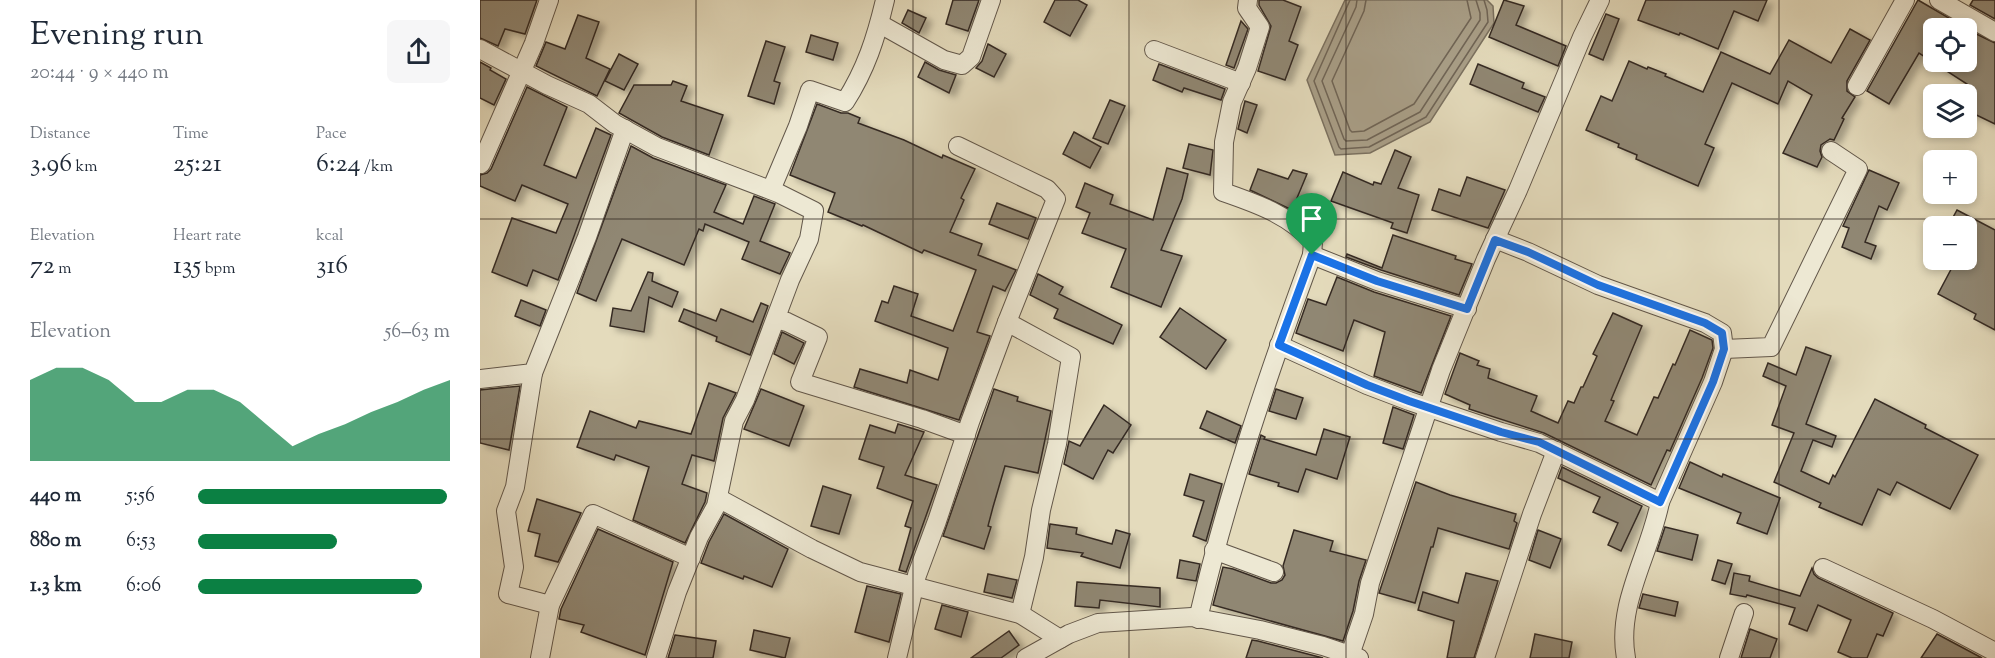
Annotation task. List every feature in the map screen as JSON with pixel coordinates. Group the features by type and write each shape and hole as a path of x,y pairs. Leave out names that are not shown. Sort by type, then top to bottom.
{"street":[{"path":"481,164 522,70 549,0"},
{"path":"771,190 810,90 845,102 876,40 885,0"},
{"path":"880,24 944,60 963,65 970,57 991,0"},
{"path":"1198,619 1214,550 1279,345 1312,255 1313,242 1303,230 1261,206 1223,192 1224,142 1232,102 1248,69 1260,27 1247,8 1248,0"},
{"path":"1026,658 1060,639 1098,623 1192,617 1260,630 1320,652 1355,656 1370,583 1441,370 1582,37 1600,0"},
{"path":"1857,86 1905,0"},
{"path":"1939,0 1995,32"},
{"path":"480,49 546,85 589,104 625,129 657,147 771,190 814,211 809,239 790,280 745,400 734,421 716,506 699,537 662,635 656,658"},
{"path":"1154,50 1241,83"},
{"path":"550,605 508,594 514,567 506,511 515,488 533,373 625,129"},
{"path":"897,658 915,585 966,435 1007,322 1056,199 1047,189 958,146"},
{"path":"1724,349 1771,347 1858,169 1831,151"},
{"path":"1495,240 1528,252 1598,285 1705,323 1722,333 1724,349 1713,382 1660,502 1657,518 1631,594 1623,642 1626,658"},
{"path":"1312,255 1377,281 1467,309"},
{"path":"776,319 818,337 800,382 922,419 966,435"},
{"path":"1007,322 1071,357 1057,444 1020,614"},
{"path":"1279,345 1367,385 1428,408 1539,442 1660,502"},
{"path":"480,378 533,373"},
{"path":"1485,658 1532,514 1556,451"},
{"path":"718,498 860,572 1020,614 1060,639"},
{"path":"540,658 550,605 593,514 691,558"},
{"path":"1214,550 1274,572"},
{"path":"1823,568 1933,619 1995,651"},
{"path":"1729,658 1744,613"}],"water":[{"path":"1345,0 1487,0 1493,6 1494,23 1430,122 1370,153 1335,155 1307,80"}],"building":[{"path":"480,0 537,0 525,34 505,29 498,46 480,38"},
{"path":"953,0 979,0 968,31 946,24"},
{"path":"1055,0 1078,0 1087,5 1070,36 1044,22"},
{"path":"1259,0 1283,0 1301,7 1289,41 1298,45 1285,80 1258,71 1271,26 1259,5"},
{"path":"1504,0 1524,6 1516,25 1566,46 1558,66 1489,37"},
{"path":"1646,0 1767,0 1758,21 1734,11 1718,49 1680,33 1679,35 1638,20"},
{"path":"1918,0 1949,18 1923,18 1923,56 1919,53 1889,104 1867,91"},
{"path":"1973,0 1995,0 1995,19 1970,5"},
{"path":"908,10 926,18 919,33 902,23"},
{"path":"1606,14 1619,19 1603,60 1589,54"},
{"path":"578,15 599,22 586,58 610,69 597,96 536,66 546,42 565,49"},
{"path":"1241,21 1248,29 1234,68 1226,65"},
{"path":"1850,29 1870,40 1847,81 1847,91 1855,97 1842,118 1844,119 1834,140 1830,139 1821,145 1822,157 1817,167 1783,153 1812,95 1788,81 1778,104 1732,83 1705,144 1714,148 1698,186 1636,159 1637,155 1618,147 1619,144 1586,130 1601,96 1612,101 1629,61 1666,74 1665,76 1703,92 1721,52 1770,74 1789,40 1831,63"},
{"path":"1977,34 1995,43 1995,124 1977,115 1977,84 1967,84 1948,72 1977,72"},
{"path":"811,35 838,43 833,60 806,52"},
{"path":"766,41 785,47 774,81 780,83 774,104 748,96"},
{"path":"988,44 1006,54 994,77 976,68 982,61"},
{"path":"619,54 638,64 624,90 605,81"},
{"path":"480,62 506,79 494,105 480,98"},
{"path":"925,62 939,70 956,75 949,93 918,77"},
{"path":"1159,64 1225,89 1221,100 1184,88 1182,92 1153,80"},
{"path":"1478,64 1524,83 1522,88 1545,97 1538,112 1470,84"},
{"path":"673,81 687,86 681,101 723,115 709,155 662,137 619,113 634,85 671,85"},
{"path":"527,87 567,107 544,165 576,178 596,128 611,135 558,280 533,270 527,286 492,272 512,218 556,233 568,204 522,185 515,201 480,186 480,175 491,169"},
{"path":"1110,100 1125,106 1108,144 1093,138"},
{"path":"1245,101 1257,105 1247,133 1238,129"},
{"path":"817,104 841,113 848,113 860,118 858,123 904,140 942,158 943,155 975,169 961,198 964,200 950,232 982,244 978,255 1016,270 1005,291 993,286 977,332 990,336 959,420 854,387 860,369 907,383 910,370 938,380 948,348 875,321 882,301 888,303 894,286 918,294 911,316 953,331 976,270 924,250 922,253 863,225 828,212 835,193 790,175"},
{"path":"1074,132 1101,147 1090,168 1063,154"},
{"path":"1189,144 1213,150 1210,175 1183,168"},
{"path":"631,146 653,158 726,185 714,212 743,224 754,196 775,204 760,241 790,253 780,274 742,259 749,242 705,224 703,231 699,229 684,265 622,239 596,301 577,293"},
{"path":"1395,150 1411,157 1398,188 1419,195 1407,233 1391,228 1393,223 1331,201 1343,172 1373,185 1374,182 1381,184"},
{"path":"1167,168 1188,174 1182,199 1161,250 1182,256 1161,307 1111,287 1126,249 1082,233 1090,213 1076,207 1085,183 1113,195 1110,204 1153,220"},
{"path":"1258,169 1288,179 1293,170 1307,174 1292,210 1250,190"},
{"path":"1869,170 1899,183 1887,210 1879,206 1865,242 1876,246 1871,259 1842,247 1849,228 1843,226"},
{"path":"1467,177 1505,190 1488,228 1432,210 1439,189 1460,196"},
{"path":"997,203 1036,218 1028,239 989,224"},
{"path":"1957,210 1968,216 1954,216"},
{"path":"1977,221 1995,230 1995,330 1974,319 1976,314 1938,294 1951,270 1977,270"},
{"path":"1393,235 1456,256 1455,259 1472,264 1459,295 1346,257 1347,254 1382,268"},
{"path":"648,272 653,273 652,281 678,292 672,307 649,297 644,332 610,326 613,308 631,311"},
{"path":"1038,274 1063,287 1059,294 1122,325 1113,344 1054,318 1058,309 1030,295"},
{"path":"1337,277 1374,292 1451,316 1421,393 1374,376 1385,332 1354,320 1343,351 1296,333 1308,299 1326,305"},
{"path":"521,300 546,310 540,326 515,316"},
{"path":"761,303 768,306 750,355 716,341 717,337 679,321 684,309 716,321 721,309 753,322"},
{"path":"1180,308 1226,340 1206,369 1160,337"},
{"path":"1613,313 1642,326 1611,400 1614,401 1605,421 1637,435 1654,397 1658,398 1673,364 1675,365 1690,330 1712,340 1713,348 1702,378 1670,451 1667,450 1651,485 1544,433 1469,409 1470,405 1445,394 1460,353 1479,361 1477,365 1490,369 1488,378 1537,396 1531,411 1558,423 1568,401 1574,403 1583,387 1597,356 1593,354"},
{"path":"782,332 804,343 794,364 774,354"},
{"path":"1806,347 1831,356 1806,424 1836,436 1832,447 1813,440 1801,471 1829,484 1833,475 1835,477 1875,399 1978,455 1950,509 1897,482 1890,495 1878,489 1862,525 1819,507 1821,503 1774,482 1794,433 1772,425 1786,386 1763,376 1768,363 1796,375"},
{"path":"709,383 736,393 723,418 714,461 692,455 682,484 707,493 685,543 633,520 649,467 616,455 614,460 577,447 590,411 636,428 639,421 691,434"},
{"path":"520,386 509,450 480,443 480,390"},
{"path":"761,389 804,406 789,446 744,429"},
{"path":"994,389 1018,397 1017,401 1051,411 1038,473 1005,466 984,549 943,536"},
{"path":"1276,389 1303,398 1296,419 1269,411"},
{"path":"1104,405 1131,425 1113,453 1108,450 1093,479 1064,464 1069,441 1080,446"},
{"path":"1393,407 1414,415 1403,449 1383,443"},
{"path":"1207,411 1241,426 1235,443 1200,428"},
{"path":"898,424 924,432 905,475 937,485 906,572 899,570 911,528 905,526 913,501 877,488 884,467 859,459 870,425 895,433"},
{"path":"1324,429 1350,437 1337,479 1306,469 1298,492 1278,486 1279,483 1249,474 1261,435 1265,437 1264,439 1316,455"},
{"path":"1690,462 1722,477 1723,474 1780,498 1767,534 1737,523 1741,513 1679,488"},
{"path":"1562,467 1642,506 1621,551 1608,545 1618,523 1593,512 1600,497 1558,478"},
{"path":"1190,474 1222,484 1206,541 1193,536 1204,501 1184,495"},
{"path":"1416,482 1450,495 1516,514 1514,521 1517,523 1509,549 1438,528 1415,603 1379,593"},
{"path":"823,486 851,495 839,534 811,526"},
{"path":"537,499 581,513 558,562 535,556 540,534 528,531"},
{"path":"724,514 788,549 772,587 701,563"},
{"path":"1050,524 1077,528 1076,534 1112,544 1116,530 1130,534 1120,568 1081,556 1083,553 1047,548"},
{"path":"1665,527 1698,535 1692,560 1657,551"},
{"path":"598,529 673,562 645,655 581,632 584,625 559,619 561,609"},
{"path":"1294,530 1333,541 1330,551 1366,560 1343,641 1213,605 1223,567 1271,583 1282,580 1285,575 1283,566"},
{"path":"1538,530 1561,539 1550,568 1529,560"},
{"path":"1180,560 1200,564 1196,581 1177,578"},
{"path":"1718,560 1732,564 1725,584 1712,580"},
{"path":"1812,568 1818,578 1893,613 1883,636 1877,634 1867,658 1852,658 1838,652 1851,620 1818,605 1807,631 1789,624 1795,608 1747,595 1746,597 1730,594 1734,573 1750,576 1749,581 1800,596"},
{"path":"1466,573 1498,581 1474,658 1447,658 1454,621 1418,610 1423,592 1458,603"},
{"path":"988,574 1017,580 1012,598 984,592"},
{"path":"1077,582 1160,588 1160,607 1100,600 1099,608 1075,606"},
{"path":"867,586 901,594 889,642 855,632"},
{"path":"1643,594 1678,602 1675,616 1639,608"},
{"path":"942,605 968,612 961,637 935,629"},
{"path":"1750,629 1777,639 1770,658 1741,658"},
{"path":"754,630 790,638 785,658 750,650"},
{"path":"1009,631 1019,645 1001,658 971,658"},
{"path":"1535,634 1572,642 1569,658 1530,658"},
{"path":"1937,634 1982,658 1921,658"},
{"path":"675,635 716,641 713,658 668,658"},
{"path":"1252,640 1258,641 1323,658 1246,658"}],"route":[{"path":"1495,240 1528,252 1598,285 1705,323 1722,333 1724,349 1713,382 1660,502 1539,442 1501,432 1409,401 1367,385 1279,345 1312,255 1377,281 1467,309 1495,240"}]}
